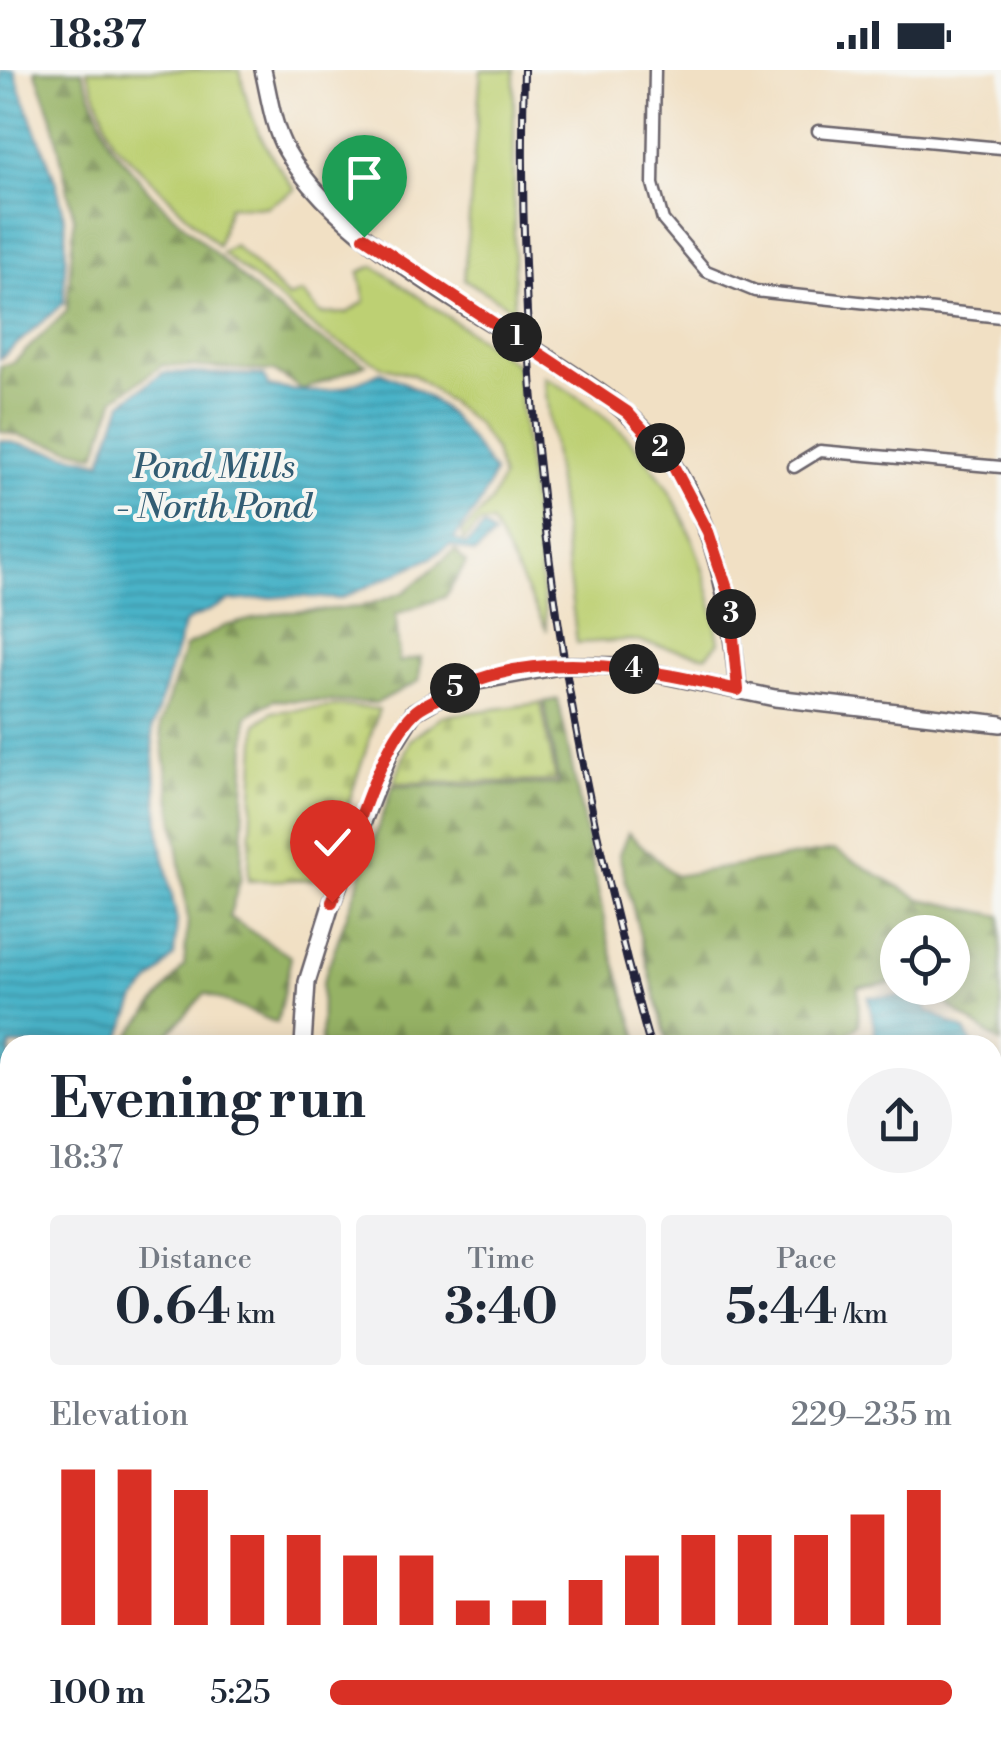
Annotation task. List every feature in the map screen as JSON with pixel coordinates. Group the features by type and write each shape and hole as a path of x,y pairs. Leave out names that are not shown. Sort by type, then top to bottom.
{"main road":[{"path":"262,70 284,148 322,198 364,237 627,412 669,458 708,532 729,595 738,690"},
{"path":"304,1035 307,982 332,902 391,749 414,712 462,684 565,664 620,666 775,698 1001,724"}],"street":[{"path":"655,70 653,184 663,220 706,271 756,291 1001,318"},
{"path":"818,132 1001,148"},
{"path":"794,467 820,451 1001,467"}],"green space":[{"path":"35,70 82,70 110,144 156,199 270,304 316,337 366,364 303,390 274,371 163,365 115,398 96,455 0,431 0,366 13,363 67,311 74,219 52,117"},
{"path":"87,70 240,70 260,133 295,190 266,207 229,206 218,246 113,142"},
{"path":"481,70 514,70 514,310 464,279"},
{"path":"234,245 288,298 302,293 321,314 347,313 365,301 359,272 374,266 516,364 547,631 492,523 479,524 463,541 462,533 491,502 502,478 495,451 476,423 414,375 384,367 321,333 222,253"},
{"path":"544,377 615,425 666,486 685,521 711,599 719,642 706,656 631,640 577,643"},
{"path":"455,550 466,563 445,597 396,614 399,662 421,657 419,681 376,703 274,700 247,716 241,877 229,917 291,957 277,1023 205,993 168,1034 130,1035 184,966 188,919 160,725 185,647 225,626 277,613 361,607 405,592"},
{"path":"558,699 609,943 637,1035 321,1035 322,984 393,786 559,784 544,702"},
{"path":"541,703 556,781 394,783 410,740 442,716"},
{"path":"343,706 379,709 324,879 248,881 257,724 272,712"},
{"path":"628,833 675,876 834,850 921,899 1001,916 1001,1035 990,1035 948,1005 970,1005 970,915 880,915 880,985 858,987 859,1025 847,1035 665,1035 619,854"}],"water":[{"path":"0,70 15,70 62,205 66,244 64,303 0,359"},
{"name":"Pond Mills - North Pond","path":"164,372 264,375 268,386 313,392 338,389 380,372 434,401 494,472 482,501 454,539 466,545 484,527 494,536 475,553 450,545 431,558 340,599 293,596 229,601 185,622 152,730 160,837 177,921 174,956 136,999 121,1035 0,1035 0,440 101,462 122,403"},
{"path":"868,997 880,997 880,1005 924,1005 967,1035 876,1035"}],"railway":[{"path":"524,70 527,317 550,562 591,806 647,1035"}],"route":[{"path":"332,902 391,749 414,712 462,684 565,664 620,666 738,690 729,595 708,532 669,458 627,412 364,237"}]}
